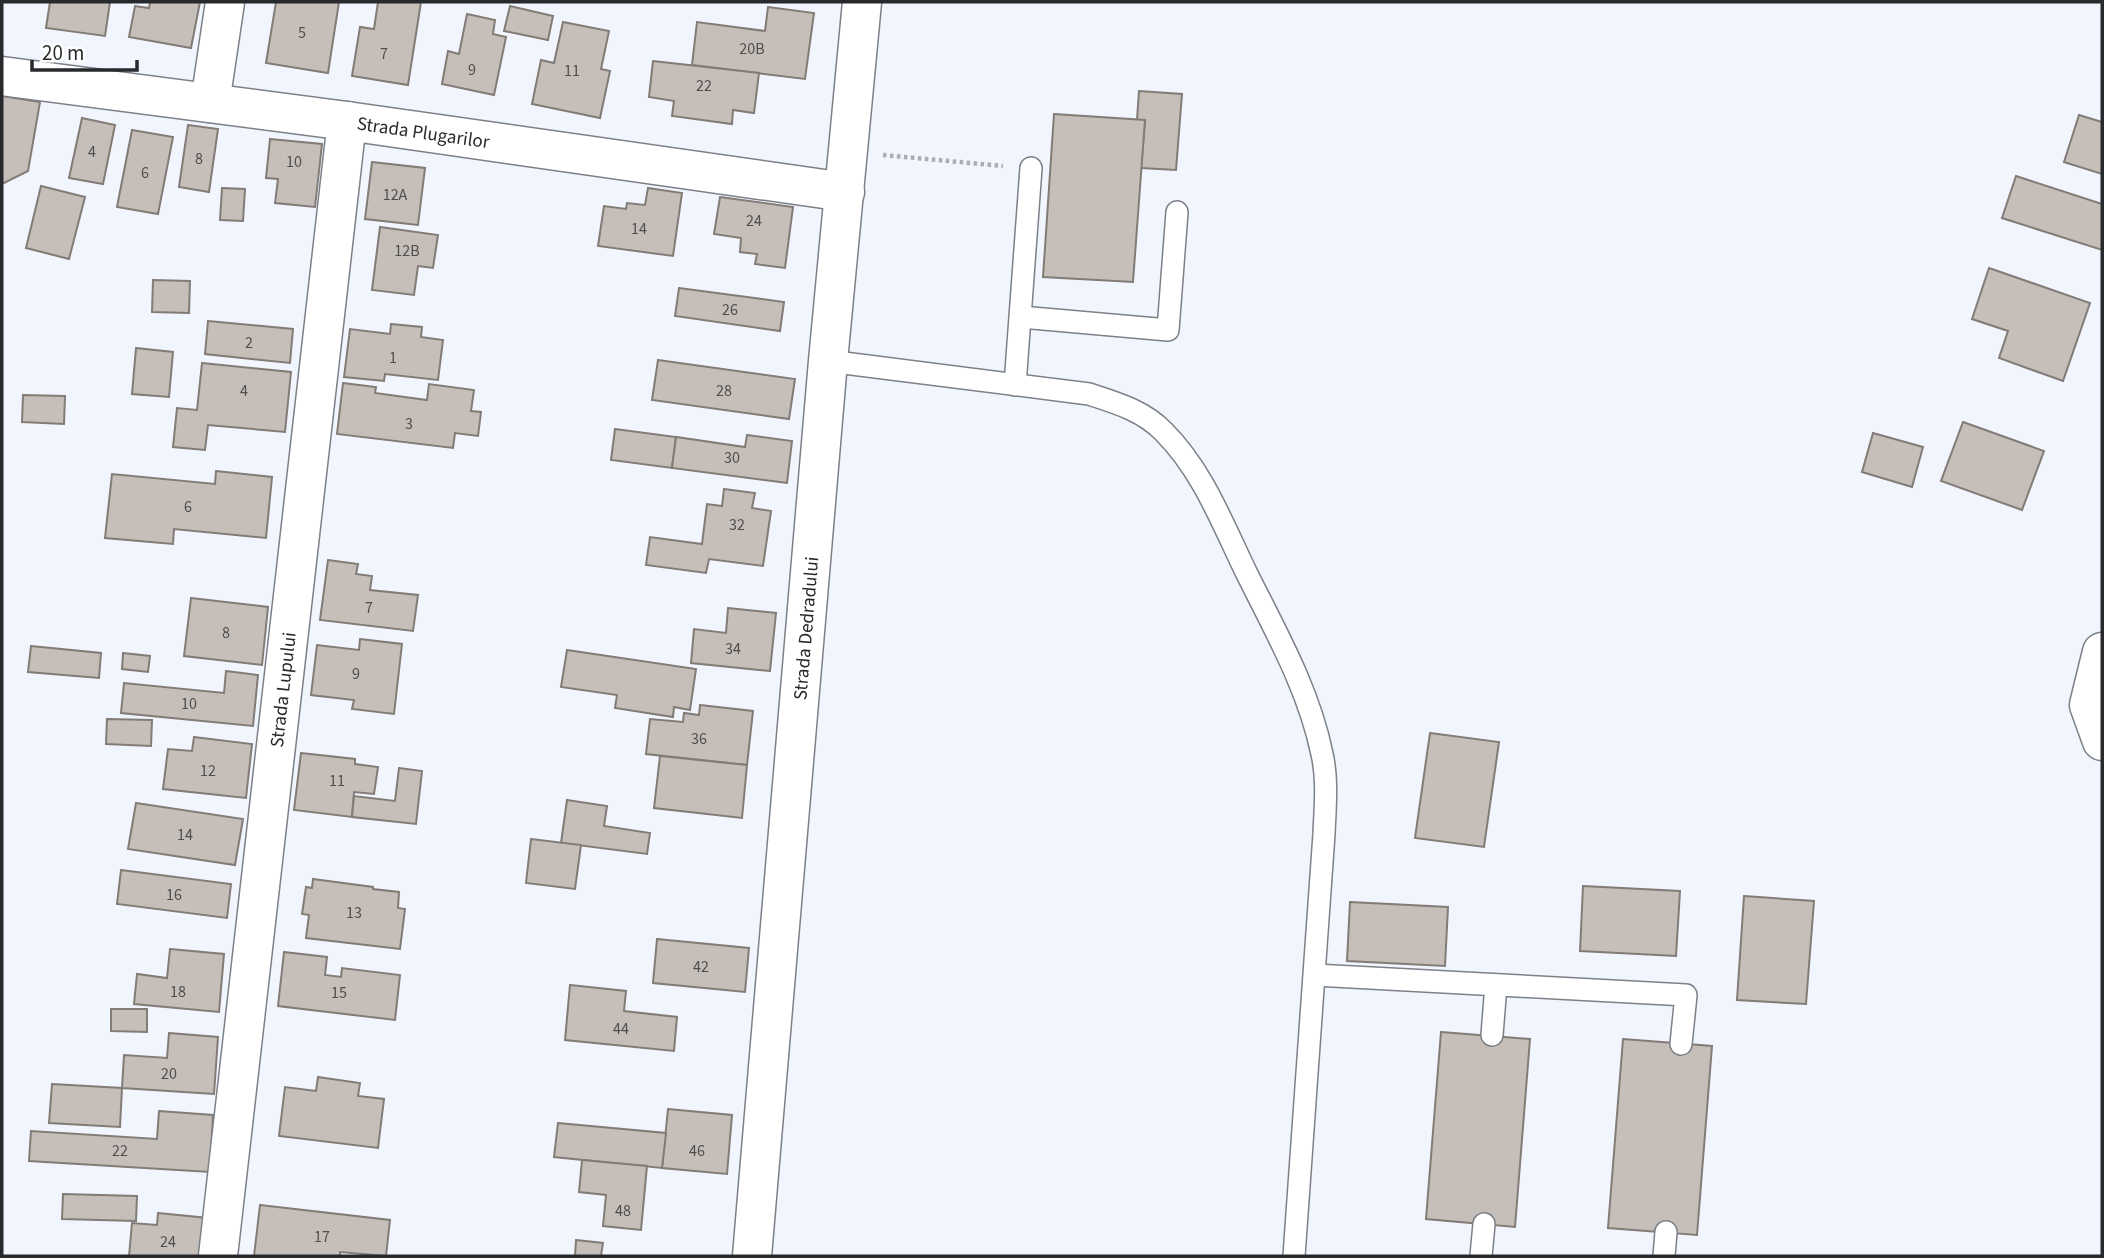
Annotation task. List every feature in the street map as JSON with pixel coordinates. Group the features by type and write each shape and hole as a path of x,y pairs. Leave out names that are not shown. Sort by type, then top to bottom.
{"street":[{"path":"210,103 225,2"},
{"name":"Strada Dedradului","path":"752,1256 828,361 862,2"},
{"name":"Strada Plugarilor","path":"2,75 845,192"},
{"name":"Strada Lupului","path":"218,1256 347,121"},
{"path":"2102,652 2089,705 2102,741"}],"lane":[{"path":"1015,385 1031,168"},
{"path":"1021,317 1168,330 1177,212"},
{"path":"828,361 1089,394 1124,405 1162,430 1179,448 1210,499 1313,714 1323,757 1326,794 1294,1256"},
{"path":"1315,975 1686,995 1681,1044"},
{"path":"1492,1035 1496,985"},
{"path":"1481,1256 1484,1224"},
{"path":"1664,1256 1666,1232"}],"path":[{"path":"847,151 1031,168"}],"building":[{"path":"50,2 110,2 105,36 46,28"},
{"path":"150,2 200,2 191,48 129,37 135,6 149,8"},
{"path":"276,2 339,2 328,73 266,63"},
{"path":"378,2 421,2 408,85 352,76 360,27 374,29"},
{"path":"510,6 553,16 548,40 504,31"},
{"path":"768,7 814,13 805,79 692,65 697,22 765,31"},
{"path":"467,14 495,20 493,34 506,37 494,95 442,84 448,51 459,54"},
{"path":"563,22 609,31 601,69 610,71 600,118 532,104 541,60 554,63"},
{"path":"653,61 759,73 754,113 733,110 732,124 672,116 674,101 649,97"},
{"path":"1139,91 1182,94 1176,170 1141,168 1145,120 1137,120"},
{"path":"2,96 40,102 28,171 4,183 2,183"},
{"path":"1054,114 1145,120 1133,282 1043,277"},
{"path":"2079,115 2102,122 2102,174 2064,162"},
{"path":"82,118 115,125 103,184 69,178"},
{"path":"188,125 218,129 209,192 179,187"},
{"path":"132,130 173,137 158,214 117,207"},
{"path":"270,139 322,144 315,207 275,203 278,179 266,178"},
{"path":"372,162 425,168 418,225 365,219"},
{"path":"2016,176 2102,204 2102,250 2002,218"},
{"path":"41,186 85,197 69,259 26,248"},
{"path":"222,188 245,189 243,221 220,220"},
{"path":"648,188 682,193 673,256 598,246 604,206 626,209 627,203 645,205"},
{"path":"720,197 793,207 785,268 755,264 757,254 740,252 741,238 714,234"},
{"path":"380,227 438,235 433,268 418,266 414,295 372,290"},
{"path":"1989,268 2090,303 2063,381 1999,358 2008,331 1972,319"},
{"path":"153,280 190,281 189,313 152,312"},
{"path":"679,288 784,302 780,331 675,316"},
{"path":"208,321 293,329 290,363 205,354"},
{"path":"391,324 422,327 421,337 443,340 438,380 385,374 384,381 344,377 350,329 390,334"},
{"path":"136,348 173,352 169,397 132,394"},
{"path":"658,360 795,379 789,419 652,400"},
{"path":"202,363 291,372 285,432 208,425 205,450 173,447 177,408 197,410"},
{"path":"343,383 376,387 375,393 427,400 429,384 474,390 471,411 481,412 478,436 455,433 453,448 337,434"},
{"path":"23,395 65,396 64,424 22,422"},
{"path":"1963,422 2044,451 2022,510 1941,481"},
{"path":"615,429 676,437 672,468 611,460"},
{"path":"1873,433 1923,447 1912,487 1862,472"},
{"path":"747,435 792,441 787,483 672,468 676,437 745,447"},
{"path":"216,471 272,477 266,538 174,529 173,544 105,538 112,474 215,484"},
{"path":"724,489 755,493 752,508 771,511 763,566 709,559 706,573 646,565 650,537 702,544 707,504 722,506"},
{"path":"328,560 358,564 356,574 372,576 370,590 418,595 413,631 320,620"},
{"path":"191,598 268,607 262,665 184,656"},
{"path":"728,608 776,613 770,671 691,663 694,629 726,633"},
{"path":"360,639 402,644 394,714 352,709 354,700 311,695 317,645 359,650"},
{"path":"31,646 101,653 99,678 28,672"},
{"path":"567,650 696,669 690,710 674,707 673,717 615,708 617,695 561,687"},
{"path":"123,653 150,656 148,672 122,669"},
{"path":"226,671 258,675 253,726 121,713 124,683 224,693"},
{"path":"700,705 753,711 747,765 646,754 650,719 683,722 684,713 699,715"},
{"path":"107,719 152,720 151,746 106,744"},
{"path":"1430,733 1499,742 1484,847 1415,838"},
{"path":"194,737 252,744 246,798 163,789 168,749 192,751"},
{"path":"301,753 355,759 355,764 378,767 374,794 354,792 352,817 294,810"},
{"path":"660,756 747,765 742,818 654,808"},
{"path":"399,768 422,771 416,824 352,817 354,796 395,801"},
{"path":"567,800 607,806 604,826 650,833 647,854 561,843"},
{"path":"136,803 243,819 235,865 128,849"},
{"path":"531,839 581,845 575,889 526,883"},
{"path":"121,870 231,884 227,918 117,904"},
{"path":"313,879 399,892 398,908 405,909 400,949 306,938 309,915 302,914 306,887 312,888"},
{"path":"1583,886 1680,891 1676,956 1580,951"},
{"path":"1744,896 1814,901 1806,1004 1737,1000"},
{"path":"1350,902 1448,907 1445,966 1347,961"},
{"path":"657,939 749,948 745,992 653,983"},
{"path":"170,949 224,954 219,1012 134,1004 137,974 167,978"},
{"path":"284,952 327,957 325,975 341,977 342,968 400,975 395,1020 278,1006"},
{"path":"570,985 626,991 624,1011 677,1017 674,1051 565,1040"},
{"path":"111,1009 147,1009 147,1032 111,1031"},
{"path":"1441,1032 1530,1039 1515,1227 1426,1219"},
{"path":"169,1033 218,1037 214,1094 122,1088 124,1055 167,1058"},
{"path":"1623,1039 1712,1046 1697,1235 1608,1228"},
{"path":"318,1077 360,1083 358,1096 384,1099 378,1148 279,1136 285,1087 316,1091"},
{"path":"52,1084 122,1088 120,1127 49,1123"},
{"path":"668,1109 732,1115 727,1174 662,1168"},
{"path":"159,1111 213,1115 210,1172 29,1161 31,1131 157,1139"},
{"path":"558,1123 666,1133 662,1168 554,1157"},
{"path":"582,1160 647,1166 641,1230 603,1226 606,1195 579,1192"},
{"path":"63,1194 137,1196 136,1221 62,1219"},
{"path":"260,1205 390,1220 386,1256 340,1252 340,1256 254,1256"},
{"path":"158,1213 208,1218 204,1256 129,1256 132,1223 157,1225"},
{"path":"576,1240 603,1243 601,1256 575,1256"}]}
